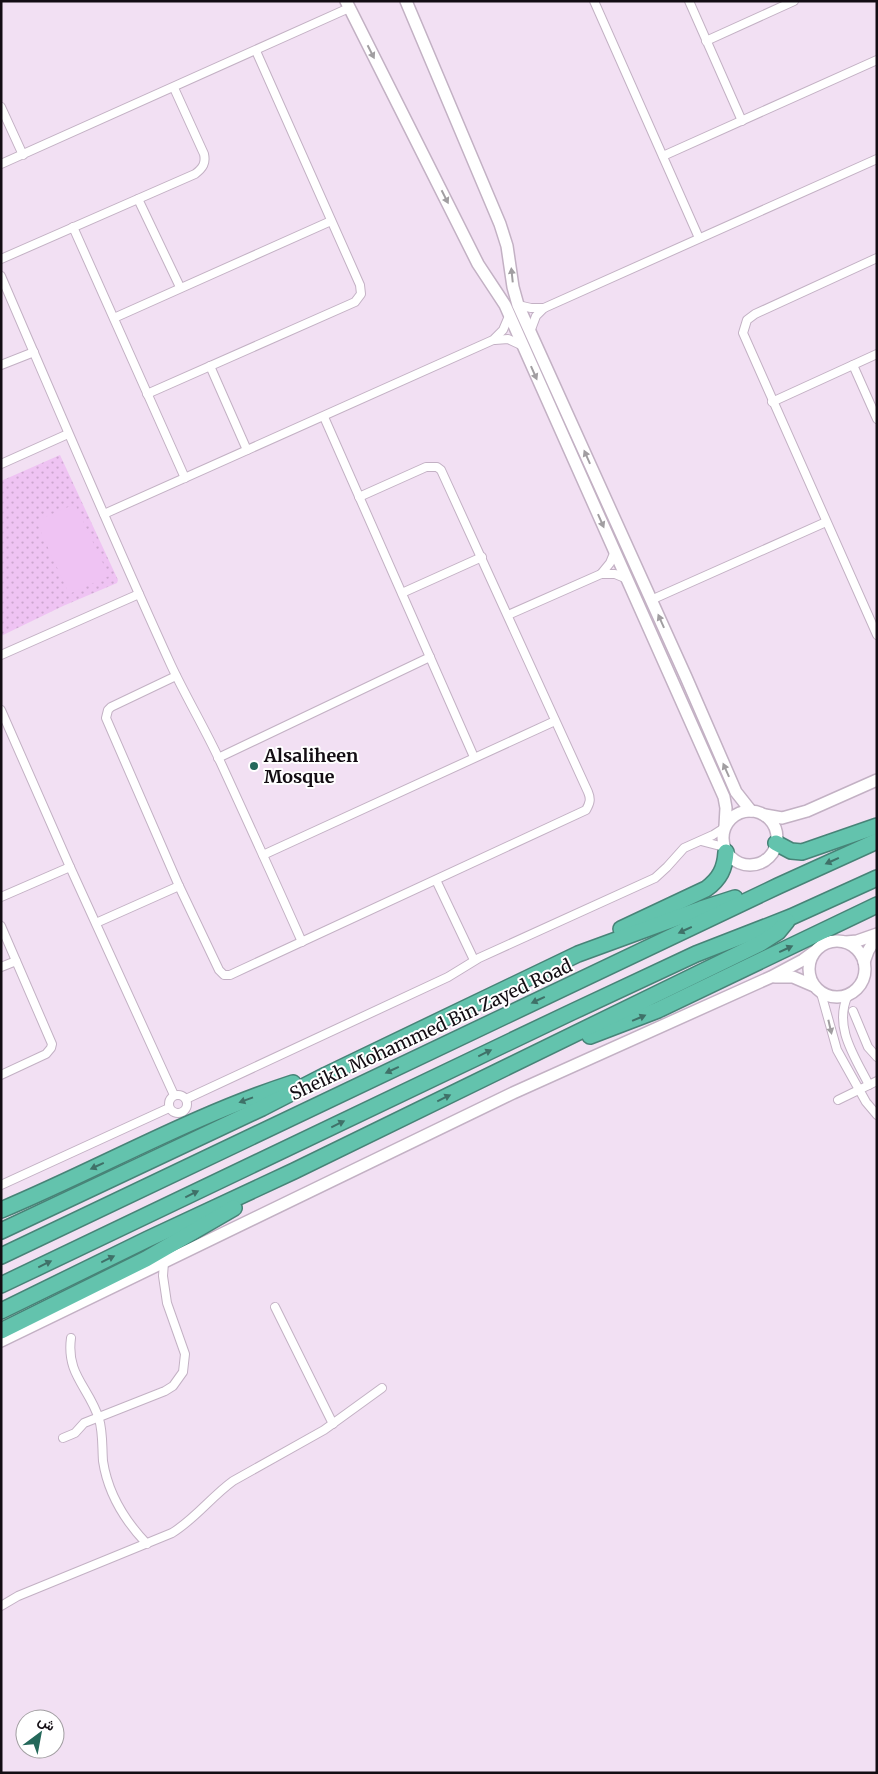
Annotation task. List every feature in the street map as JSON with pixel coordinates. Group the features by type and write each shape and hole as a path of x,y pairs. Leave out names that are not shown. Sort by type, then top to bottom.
{"highway":[{"path":"776,840 791,852 802,852 877,826"},
{"name":"Sheikh Mohammed Bin Zayed Road","path":"1,1256 778,886 877,841"},
{"path":"1,1229 24,1220 262,1108 326,1075 578,954 620,929 706,889 719,877 726,860 725,849"},
{"path":"1,1285 696,954 791,917 877,878"},
{"path":"578,954 701,909 778,886"},
{"path":"543,1050 605,1031 658,1010 877,905"},
{"path":"2,1310 139,1243 294,1171 761,943 778,932 791,917"},
{"path":"1,1210 194,1120 274,1089 326,1075"},
{"path":"1,1331 146,1259 294,1171"}],"main road":[{"path":"406,1 500,224 507,246 513,287 518,305 736,792 751,811"},
{"path":"348,5 478,264 499,294 724,797 726,813 722,838 725,849 738,862 754,864 769,857 774,850 776,840 775,829 771,821 765,816"},
{"path":"675,686 691,707 696,708 698,705"},
{"path":"776,840 787,823 807,811 877,780"},
{"path":"725,827 733,816 745,811 782,818 807,811"},
{"path":"1,1341 513,1093 771,977 803,960 828,942 846,942 877,935"},
{"path":"864,962 877,935"},
{"path":"771,977 793,977 829,996 839,998 848,996 862,982 865,972 864,962 860,954 854,946 846,942"},
{"path":"814,952 808,969 810,978 817,989"}],"street":[{"path":"594,1 699,238"},
{"path":"689,1 742,121"},
{"path":"706,41 794,1"},
{"path":"1,164 174,88 348,5"},
{"path":"147,394 355,302 361,294 360,285 256,50"},
{"path":"663,156 877,60"},
{"path":"1,259 196,174 204,166 204,154 174,88"},
{"path":"1,107 23,155"},
{"path":"530,332 536,316 544,308 877,159"},
{"path":"138,199 180,287"},
{"path":"114,318 331,221"},
{"path":"73,227 185,478"},
{"path":"877,258 754,314 747,320 743,328 744,338 877,635"},
{"path":"1,276 68,434 176,676 218,758 302,942"},
{"path":"518,305 544,308"},
{"path":"104,514 493,340 503,330 509,316"},
{"path":"493,340 508,339 521,345"},
{"path":"1,365 34,352"},
{"path":"772,402 877,354"},
{"path":"853,365 877,420"},
{"path":"210,366 247,450"},
{"path":"324,417 474,757"},
{"path":"1,464 68,434"},
{"path":"176,676 111,707 106,718 179,886 224,975 230,975 586,810 590,798 588,792 444,474 436,467 426,467 359,497"},
{"path":"651,600 826,522"},
{"path":"602,574 610,564 615,551"},
{"path":"402,593 482,557"},
{"path":"508,615 602,574 615,574 627,579"},
{"path":"1,655 139,594"},
{"path":"868,615 877,611"},
{"path":"218,758 430,657"},
{"path":"1,710 174,1095"},
{"path":"263,855 555,721"},
{"path":"186,1099 448,977 474,960 655,878 667,868 684,848 725,827"},
{"path":"699,841 725,849"},
{"path":"1,897 70,867"},
{"path":"436,880 474,960"},
{"path":"96,923 179,886"},
{"path":"1,926 52,1044 46,1054 1,1075"},
{"path":"1,967 16,961"},
{"path":"817,989 833,1039 842,1060 877,1115"},
{"path":"848,996 843,1009 843,1030 869,1085"},
{"path":"853,1011 868,1046 877,1057"},
{"path":"838,1100 877,1081"},
{"path":"180,1094 186,1099 187,1107 182,1112 174,1113 169,1108 169,1100 174,1095 180,1094"},
{"path":"1,1185 169,1108"},
{"path":"63,1438 75,1433 84,1423 165,1391 179,1379 183,1372 185,1354 167,1303 164,1283 164,1262"},
{"path":"275,1307 333,1424"},
{"path":"71,1338 71,1364 98,1417 104,1461 111,1491 125,1519 147,1544"},
{"path":"1,1606 18,1596 147,1544 186,1525 221,1490 233,1481 308,1440 382,1388"}],"shaded area":[{"path":"60,455 118,580 117,583 63,606 1,636 1,481"},
{"path":"75,504 109,576 69,594 36,521"}],"place":[{"name":"Alsaliheen Mosque","path":"254,766"}]}
